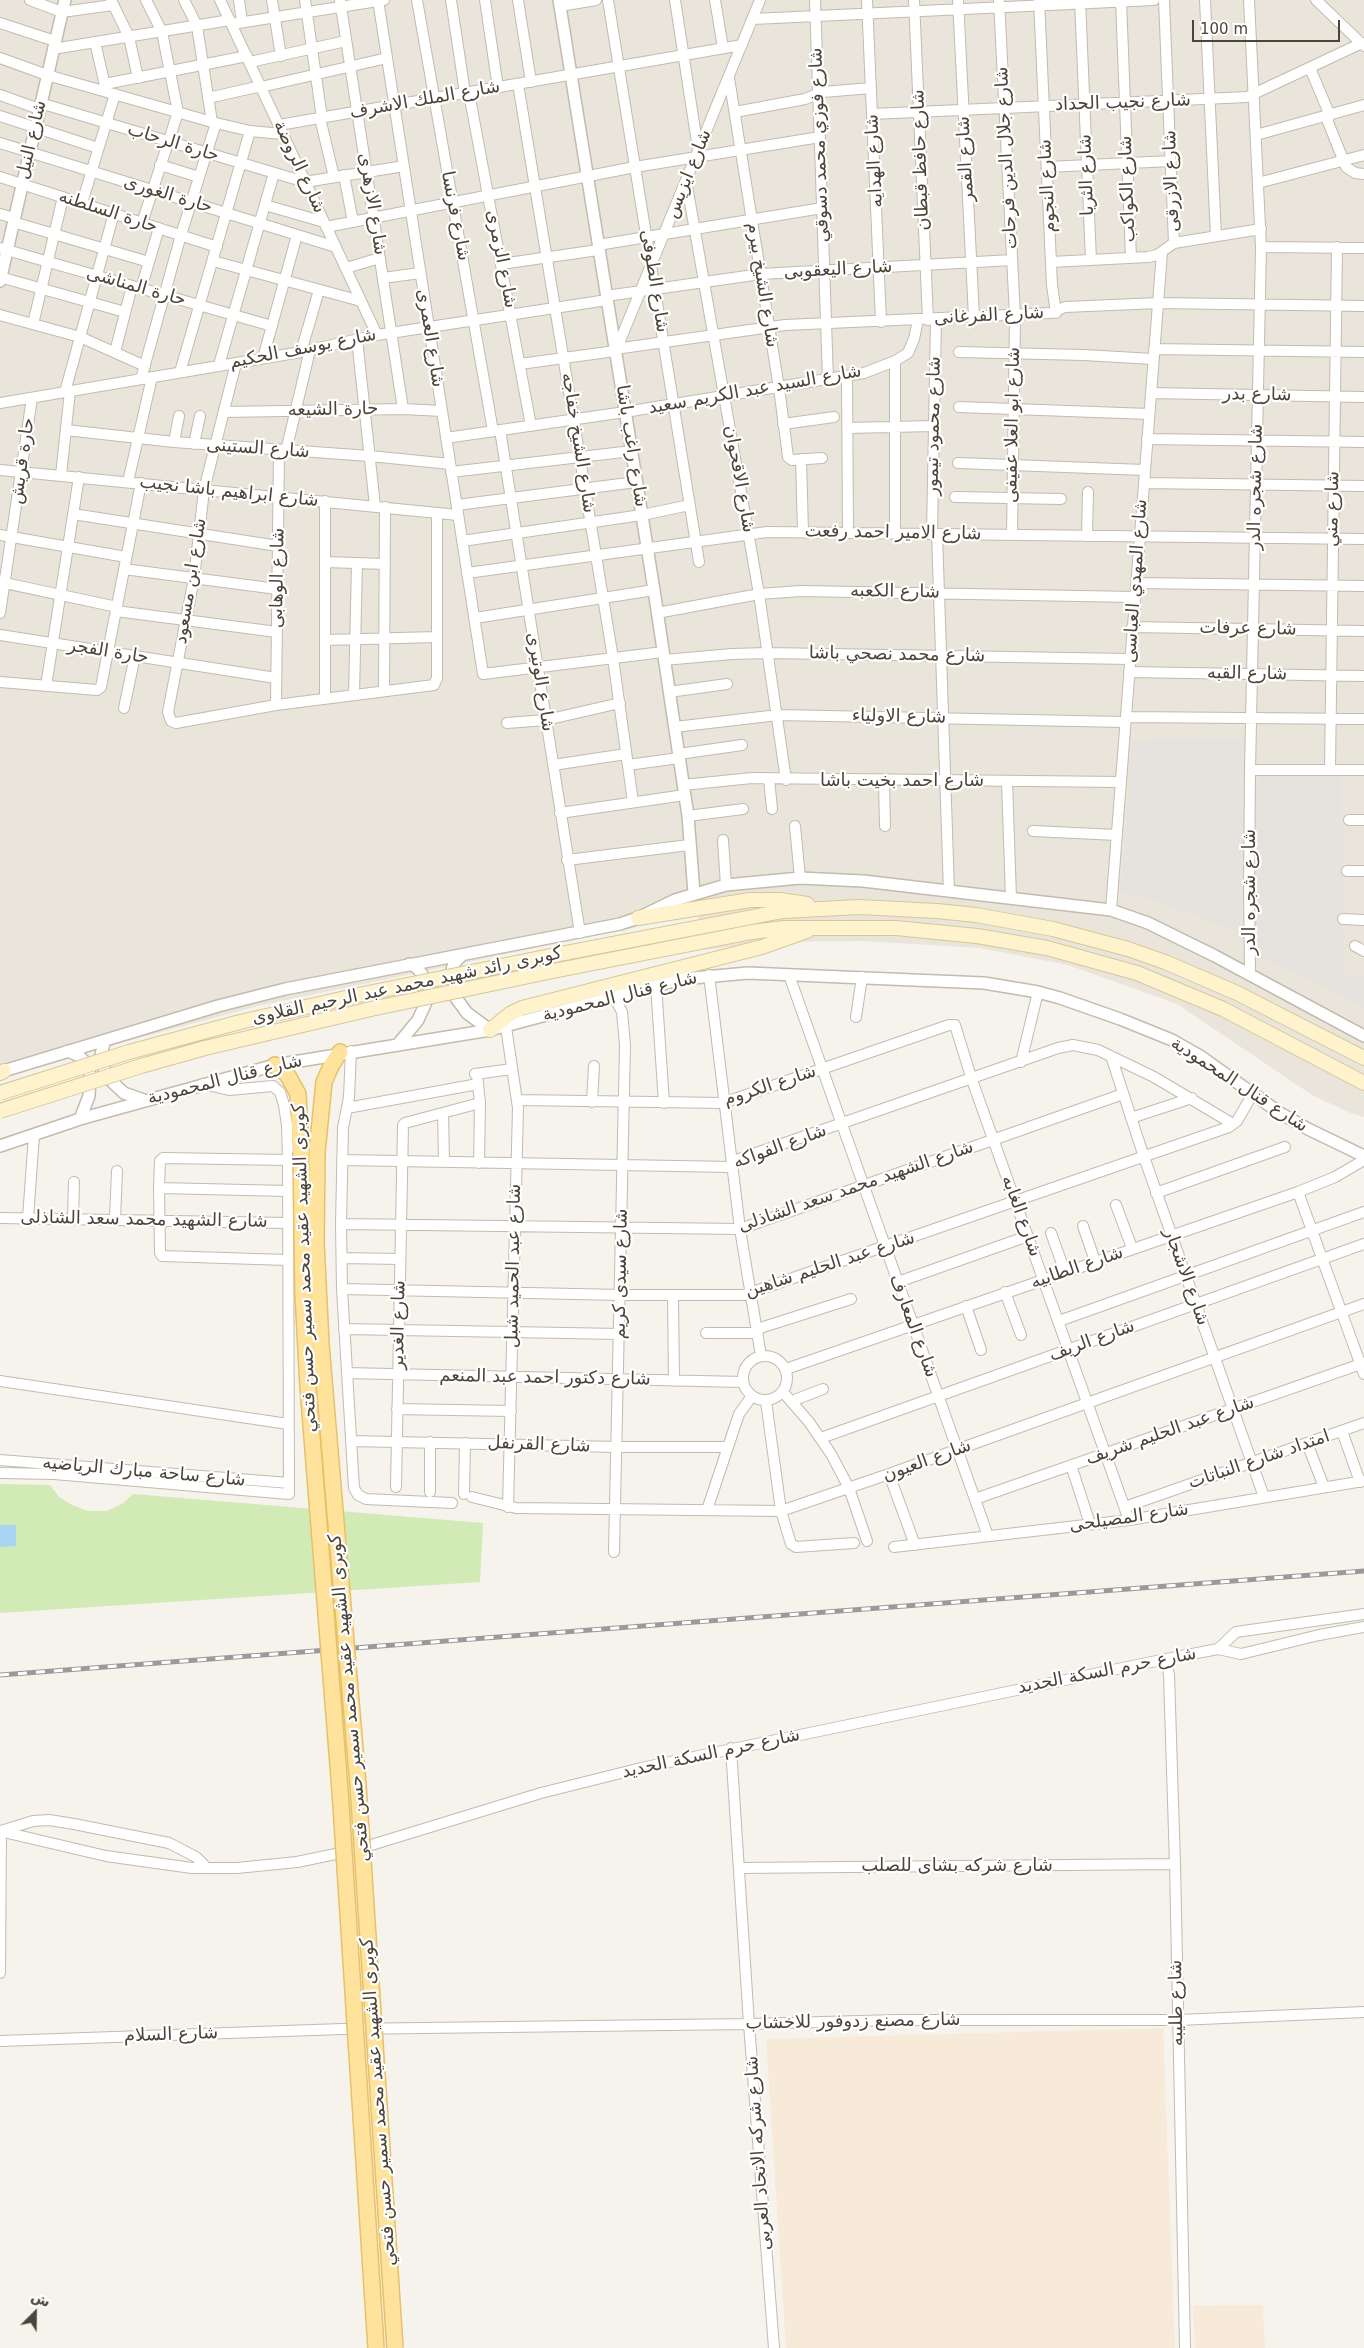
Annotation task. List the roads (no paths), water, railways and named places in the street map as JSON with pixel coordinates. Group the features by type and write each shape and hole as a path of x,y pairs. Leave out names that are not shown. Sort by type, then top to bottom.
{"main road":[{"path":"638,918 767,899 794,901 820,908 898,908 976,915 1053,929 1098,940 1201,976 1364,1058"},
{"name":"كوبرى رائد شهيد محمد عبد الرحيم القلاوى","path":"0,1093 129,1052 240,1022 363,994 746,917 820,908"},
{"path":"490,1030 510,1014 522,1008 762,947 815,927"},
{"name":"كوبرى رائد شهيد محمد عبد الرحيم القلاوى","path":"0,1111 141,1066 225,1043 371,1009 752,932 815,927 896,928 977,936 1048,948 1108,964 1166,984 1223,1009 1364,1083"},
{"name":"كوبرى الشهيد عقيد محمد سمير حسن فتحي","path":"346,1052 331,1066 324,1082 317,1152 316,1243 321,1344 358,1785 395,2348"},
{"name":"كوبرى الشهيد عقيد محمد سمير حسن فتحي","path":"275,1064 287,1074 298,1094 295,1156 308,1387 340,1790 376,2348"}],"street":[{"path":"142,223 178,112 162,32 146,0"},
{"path":"128,482 138,438 147,378 145,366 181,235 207,153 214,122 208,98 197,26 184,0"},
{"name":"شارع الروضة","path":"220,0 235,22 248,59 377,335"},
{"path":"235,22 239,0"},
{"path":"272,0 281,56"},
{"path":"305,0 321,118 353,222"},
{"path":"0,23 54,45 96,42 197,26 307,12 340,3 380,0"},
{"name":"شارع العمرى","path":"380,0 428,327 485,674"},
{"name":"شارع فرنسا","path":"417,0 433,99 497,431"},
{"name":"شارع الزمرى","path":"451,0 531,426"},
{"path":"485,0 498,88"},
{"path":"518,0 531,82"},
{"path":"559,3 596,0"},
{"name":"شارع الطوفى","path":"608,0 700,562"},
{"path":"675,0 697,154"},
{"path":"715,0 723,48"},
{"name":"شارع ايزيس","path":"616,349 665,235 760,0"},
{"name":"شارع فوزي محمد دسوقي","path":"815,0 828,380"},
{"name":"شارع الهدايه","path":"867,0 881,322"},
{"name":"شارع حافظ قبطان","path":"914,0 927,320"},
{"path":"753,19 914,11 958,5 1154,0"},
{"name":"شارع الازرقى","path":"1164,0 1174,243"},
{"path":"1205,0 1216,236"},
{"name":"شارع شجره الدر","path":"1249,0 1261,228 1250,770 1250,974"},
{"path":"1317,0 1363,40"},
{"path":"33,1 64,6 112,2 129,37 138,78"},
{"name":"شارع الكواكب","path":"1121,1 1131,258"},
{"name":"شارع الثريا","path":"1080,2 1091,260"},
{"name":"شارع الازهرى","path":"340,3 403,409"},
{"name":"شارع راغب باشا","path":"559,3 654,590 688,816 694,893"},
{"name":"شارع النجوم","path":"1040,3 1056,313"},
{"name":"شارع جلال الدين فرحات","path":"1000,4 1015,316"},
{"name":"شارع القمر","path":"958,5 974,317"},
{"name":"شارع النيل","path":"0,278 3,250 22,184 64,6"},
{"name":"شارع نجيب الحداد","path":"872,114 1210,99 1254,95 1363,40"},
{"path":"109,90 138,78 204,64 281,56 346,41"},
{"path":"82,203 106,123 109,90 96,42"},
{"name":"شارع الملك الاشرف","path":"0,58 47,75 109,90 178,112 250,131 280,129 321,118 742,45"},
{"path":"208,98 387,58"},
{"path":"1310,68 1329,116 1328,122 1343,162 1349,171 1364,174"},
{"name":"شارع الشيخ بيرم","path":"729,78 779,388 788,458 801,459"},
{"name":"شارع الشيخ خفاجه","path":"518,84 586,489 620,703 633,802"},
{"path":"735,112 805,100 818,93 871,88"},
{"name":"حارة الرحاب","path":"0,95 106,123 305,182"},
{"path":"1256,135 1364,105"},
{"path":"0,116 98,148"},
{"path":"180,372 250,131"},
{"path":"265,205 325,225 353,222 587,178 697,154 740,150 820,137"},
{"name":"حارة الغورى","path":"0,143 336,247"},
{"path":"1258,183 1364,156"},
{"path":"1047,167 1171,161"},
{"path":"160,165 199,177"},
{"path":"305,182 404,166"},
{"path":"220,366 274,173"},
{"name":"حارة السلطنه","path":"0,177 217,247"},
{"name":"شارع الاقحوان","path":"686,180 749,534 778,715 786,780"},
{"path":"33,324 63,197"},
{"path":"502,264 598,248 647,237 822,208"},
{"path":"0,214 54,234 149,262"},
{"path":"61,475 68,392 80,337 114,214"},
{"path":"114,352 125,312 149,262 159,228"},
{"path":"1052,262 1153,256 1174,243 1261,228"},
{"path":"263,358 297,235"},
{"path":"1261,247 1364,248"},
{"name":"شارع مني","path":"1330,770 1337,247"},
{"name":"حارة المناشى","path":"3,250 272,326"},
{"name":"شارع المهدي العباسى","path":"1111,910 1162,252"},
{"path":"346,268 380,258"},
{"name":"شارع اليعقوبى","path":"606,298 641,290 761,274 1012,260"},
{"path":"213,261 361,301"},
{"path":"383,278 420,273"},
{"path":"0,278 125,312"},
{"name":"شارع الوهابى","path":"276,704 279,497 283,451 296,411 319,290"},
{"name":"شارع يوسف الحكيم","path":"0,403 306,351 377,335 606,298"},
{"name":"شارع الفرغانى","path":"520,364 769,327 827,323 1015,316 1056,313 1065,307 1158,303 1364,306"},
{"path":"0,315 80,337 145,366"},
{"name":"شارع ابو العلا عفيفى","path":"1012,535 1012,407 1015,316"},
{"name":"شارع السيد عبد الكريم سعيد","path":"446,438 847,377 895,361 908,353 914,339 927,320"},
{"name":"شارع محمود تيمور","path":"927,320 934,426 934,534 939,593 947,781 948,891"},
{"path":"358,339 370,456 380,507 384,564 384,691"},
{"path":"959,352 1154,354 1259,350 1364,352"},
{"path":"895,361 895,533"},
{"name":"شارع ابن مسعود","path":"236,363 204,490 194,578 168,717 176,723 276,704"},
{"path":"847,377 848,532"},
{"name":"شارع بدر","path":"1150,394 1364,397"},
{"name":"حارة قريش","path":"0,613 2,583 12,537 32,398"},
{"path":"959,407 1012,407 1149,414"},
{"name":"حارة الشيعه","path":"224,412 365,409 442,411"},
{"path":"174,442 179,416"},
{"path":"194,444 200,416"},
{"path":"784,424 834,417"},
{"path":"848,428 934,426"},
{"name":"شارع الستينى","path":"66,430 216,446 370,456 451,468 506,466 632,451"},
{"name":"شارع الوتيرى","path":"497,431 506,466 580,933"},
{"path":"1147,439 1364,442"},
{"path":"803,532 801,459 822,458"},
{"path":"958,463 1145,470"},
{"name":"شارع ابراهيم باشا نجيب","path":"0,470 436,512 457,510 511,498 636,482"},
{"path":"46,686 79,477"},
{"path":"0,682 97,690 101,687 141,483"},
{"path":"1144,483 1364,486"},
{"path":"1087,536 1088,492"},
{"path":"955,497 1061,499"},
{"path":"325,502 326,698"},
{"path":"462,542 642,515 690,505"},
{"path":"276,704 434,685 437,678 436,512"},
{"path":"73,514 278,546"},
{"name":"شارع الامير احمد رفعت","path":"468,574 749,534 848,532 1364,539"},
{"path":"0,535 126,557"},
{"path":"325,562 384,564"},
{"path":"354,695 357,563"},
{"path":"124,570 277,588"},
{"path":"2,583 116,609 277,632"},
{"path":"1136,583 1364,586"},
{"path":"475,618 654,590"},
{"name":"شارع الكعبه","path":"657,613 759,594 823,591 1135,597"},
{"name":"شارع عرفات","path":"1132,627 1364,631"},
{"name":"حارة الفجر","path":"0,635 276,678"},
{"path":"325,640 437,637"},
{"name":"شارع محمد نصحي باشا","path":"485,674 613,658 722,654 768,653 1130,659"},
{"path":"124,708 135,656"},
{"name":"شارع القبه","path":"1129,672 1364,676"},
{"path":"669,692 727,684"},
{"path":"507,723 546,720 620,703"},
{"name":"شارع الاولياء","path":"674,727 778,715 1125,720 1251,718 1364,720"},
{"path":"628,765 742,745"},
{"path":"552,765 626,754"},
{"path":"1250,770 1364,770"},
{"path":"769,778 772,809"},
{"name":"شارع احمد بخيت باشا","path":"560,813 633,802 741,779 1120,782"},
{"path":"884,781 885,826"},
{"path":"1007,781 1011,898"},
{"path":"688,816 743,810"},
{"path":"1350,820 1364,820"},
{"path":"795,826 800,878"},
{"path":"1033,832 1117,835"},
{"path":"723,840 726,885"},
{"path":"567,860 689,845"},
{"path":"1347,871 1364,871"},
{"path":"1,1072 218,1006 285,989 580,933 638,918 694,893 726,885 800,878 863,880 1111,910 1160,929 1250,974 1364,1036"},
{"path":"1343,919 1364,920"},
{"path":"461,956 454,963 451,973 456,998 467,1013 490,1030"},
{"path":"398,1043 418,1020 426,1000 422,974 416,967 409,964"},
{"name":"شارع قنال المحمودية","path":"0,1146 80,1119 275,1064 506,1027 656,985 709,975 748,973 862,976 984,983 1038,992 1102,1012 1172,1040 1200,1056 1252,1095 1308,1130 1364,1158"},
{"path":"709,975 723,1103 740,1230 761,1356"},
{"name":"شارع المعارف","path":"789,975 988,1536"},
{"path":"856,1017 862,976"},
{"path":"656,985 664,1103"},
{"path":"1021,1062 1038,992"},
{"name":"شارع سيدى كريم","path":"614,1552 624,1165 625,1029 622,1012 615,998"},
{"name":"شارع الكروم","path":"518,1100 723,1103 949,1025 955,1025"},
{"name":"شارع الغابه","path":"955,1025 993,1140 1129,1520"},
{"name":"شارع عبد الحميد شبل","path":"506,1027 518,1100 508,1506"},
{"path":"105,1040 100,1058 108,1078 124,1093 145,1100"},
{"name":"شارع الفواكه","path":"342,1160 732,1167 739,1159 1073,1045 1088,1047 1111,1056 1192,1098 1234,1124"},
{"path":"68,1051 79,1056 85,1062 90,1074 89,1096 80,1119"},
{"path":"346,1052 347,1108 343,1128 342,1160 342,1288 354,1488 358,1496 366,1499 452,1503"},
{"name":"شارع الاشجار","path":"1111,1056 1156,1193 1264,1497"},
{"path":"592,1102 594,1066"},
{"path":"347,1108 512,1069"},
{"path":"477,1077 480,1103 479,1163"},
{"path":"203,1084 229,1090 270,1086 278,1089 295,1156 288,1191 289,1483"},
{"name":"شارع الشهيد محمد سعد الشاذلى","path":"341,1224 740,1230 1123,1094"},
{"path":"1234,1124 1252,1095"},
{"path":"1130,1118 1192,1098"},
{"path":"444,1162 443,1113 480,1103"},
{"name":"شارع الغدير","path":"396,1487 403,1124 443,1113"},
{"name":"شارع عبد الحليم شاهين","path":"342,1288 737,1296 885,1247 1234,1124"},
{"path":"28,1218 34,1135"},
{"path":"1156,1193 1285,1147"},
{"path":"287,1260 163,1256 160,1254 160,1161 163,1158 295,1156"},
{"name":"شارع الطابيه","path":"786,1369 1298,1192 1335,1177 1364,1158"},
{"path":"115,1220 117,1171"},
{"path":"73,1219 74,1182"},
{"path":"159,1188 288,1191"},
{"path":"1298,1192 1362,1363 1364,1374"},
{"path":"1116,1205 1132,1248"},
{"path":"1059,1321 1364,1212"},
{"name":"شارع الشهيد محمد سعد الشاذلى","path":"0,1218 288,1223"},
{"path":"1083,1226 1095,1261"},
{"path":"1051,1233 1064,1272"},
{"path":"898,1282 1028,1236"},
{"name":"شارع الريف","path":"821,1438 1364,1244"},
{"path":"342,1258 400,1260"},
{"path":"1005,1292 1021,1335"},
{"path":"673,1295 674,1381"},
{"path":"706,1333 757,1331 851,1299"},
{"name":"شارع العيون","path":"465,1443 468,1495 508,1506 616,1510 781,1511 1364,1304"},
{"path":"966,1306 981,1350"},
{"path":"344,1329 620,1334"},
{"path":"761,1356 773,1357 786,1369 788,1381 783,1392 773,1400 766,1401 752,1396 743,1382 747,1366 761,1356"},
{"name":"شارع عبد الحليم شريف","path":"975,1499 1362,1363"},
{"name":"شارع دكتور احمد عبد المنعم","path":"347,1373 743,1382"},
{"path":"0,1381 288,1424"},
{"path":"792,1401 823,1389"},
{"path":"783,1392 821,1438 849,1488 867,1541"},
{"path":"707,1510 739,1414 752,1396"},
{"path":"766,1401 781,1511 791,1544 796,1547 854,1543"},
{"path":"397,1409 511,1411"},
{"name":"امتداد شارع النباتات","path":"1125,1507 1364,1423"},
{"path":"1342,1431 1362,1482"},
{"name":"شارع القرنفل","path":"351,1441 617,1447 728,1447"},
{"path":"430,1442 430,1492"},
{"path":"1307,1444 1324,1487"},
{"name":"شارع ساحة مبارك الرياضيه","path":"0,1460 289,1483 289,1494 54,1474 0,1473"},
{"path":"1071,1465 1090,1524"},
{"path":"889,1474 915,1545"},
{"name":"شارع المصيلحى","path":"894,1547 1129,1520 1362,1482"},
{"name":"شارع حرم السكة الحديد","path":"1218,1649 1236,1632 1364,1614"},
{"name":"شارع حرم السكة الحديد","path":"0,1831 106,1856 154,1864 207,1868 269,1866 330,1856 541,1793 731,1748 1166,1658 1218,1649 1241,1654 1319,1635 1364,1627"},
{"name":"شارع طليبه","path":"1166,1658 1169,1675 1175,1864 1185,2348"},
{"name":"شارع شركه الاتحاد العربى","path":"731,1748 749,2024 774,2348"},
{"path":"0,1973 0,1831 33,1821 49,1820 74,1824 169,1843 196,1857 207,1868"},
{"name":"شارع شركه بشاى للصلب","path":"740,1868 1175,1864"},
{"name":"شارع مصنع زدوفور للاخشاب","path":"342,2029 749,2024 897,2020 1178,2020 1364,2012"},
{"name":"شارع السلام","path":"0,2041 342,2029"}],"water":[{"path":"0,1525 16,1525 16,1546 0,1547"}],"railway":[{"path":"0,1675 1364,1571"}]}
